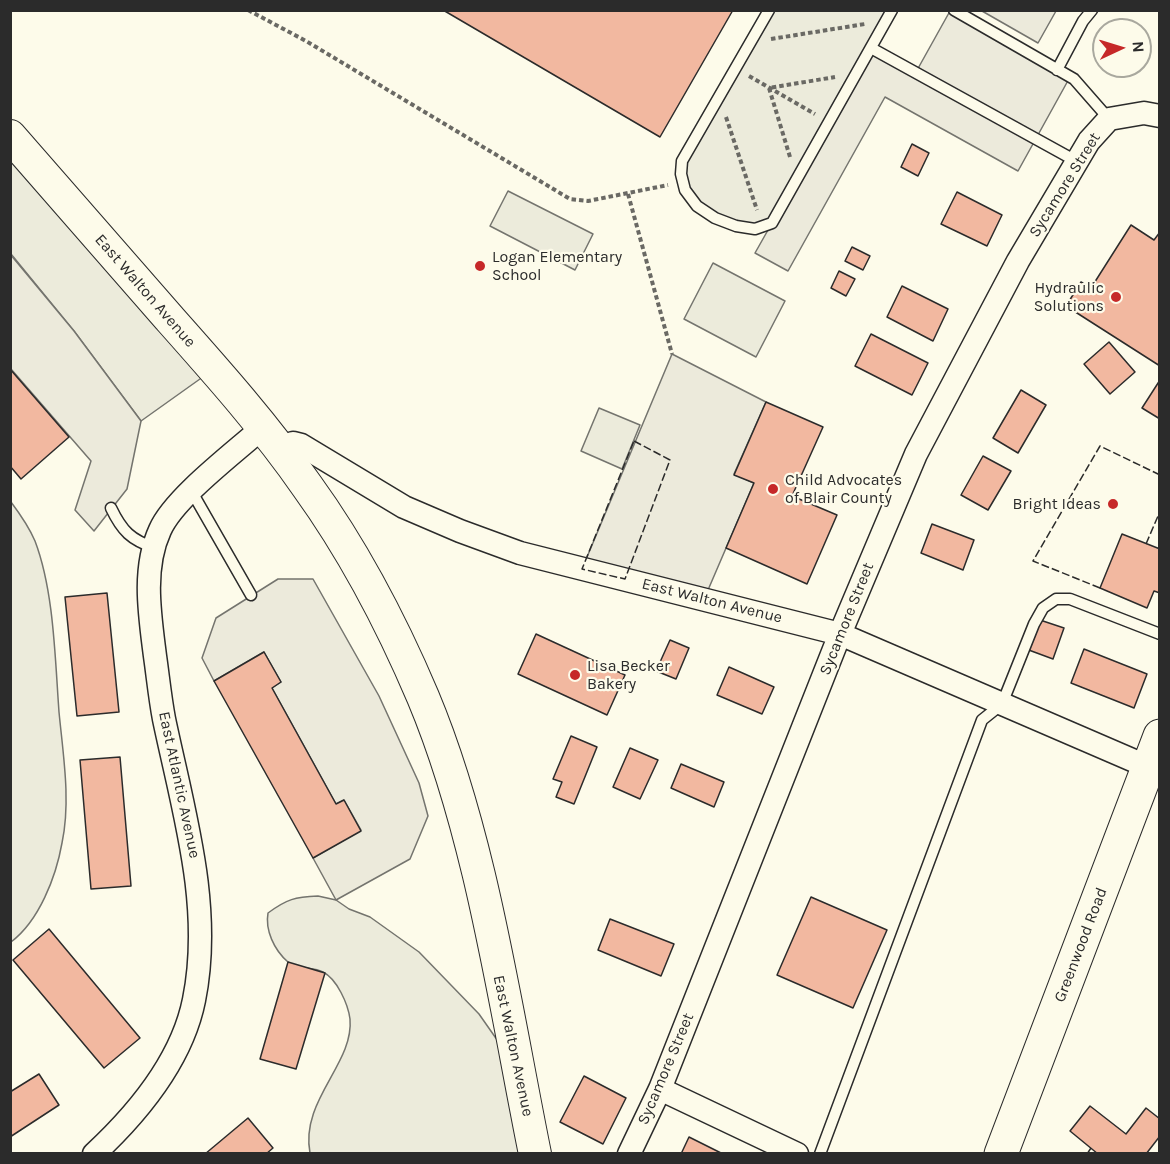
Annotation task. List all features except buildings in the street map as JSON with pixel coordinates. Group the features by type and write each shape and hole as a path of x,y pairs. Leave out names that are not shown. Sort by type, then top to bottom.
{"main road":[{"name":"East Walton Avenue","path":"10,136 227,384 306,484 341,537 400,644 424,700 457,797 481,891 535,1154"},
{"name":"Greenwood Road","path":"1001,1154 1153,770 1160,736"}],"street":[{"path":"1115,118 1144,113 1160,116"},
{"name":"Sycamore Street","path":"629,1154 660,1089 840,634 916,454 1018,261 1077,161 1089,141 1115,118"},
{"name":"East Atlantic Avenue","path":"94,1154 134,1112 157,1082 180,1042 194,1001 199,957 196,866 164,716 150,613 150,566 160,530 192,492 270,438"},
{"name":"East Walton Avenue","path":"270,438 301,445 404,507 520,553 840,634 1153,770"},
{"path":"660,1089 796,1154"}],"lane":[{"path":"769,10 682,160 686,190 697,206 715,218 736,226 754,229 772,223 889,15"},
{"path":"954,10 1084,87 1115,118"},
{"path":"1058,70 1083,21 1092,10"},
{"path":"871,48 1077,161"},
{"path":"192,492 251,595"},
{"path":"111,508 126,534 136,542 155,548"},
{"path":"820,1154 982,720 1002,704 1034,624 1043,608 1056,599 1081,602 1160,634"}],"path":[{"path":"248,10 306,41 570,199 588,201 684,183"},
{"path":"750,42 889,15"},
{"path":"735,68 829,122"},
{"path":"769,88 856,73"},
{"path":"769,88 797,179"},
{"path":"719,97 763,226"},
{"path":"628,194 672,354"}],"shaded area":[{"path":"1056,10 1038,43 982,11"},
{"path":"769,11 892,11 772,222 763,226 715,218 686,190 682,161"},
{"path":"950,11 1070,77 1018,171 885,97 788,271 755,253 871,48 916,72"},
{"path":"10,137 214,369 141,421 74,331 11,254"},
{"path":"508,191 593,234 575,270 490,226"},
{"path":"10,254 74,331 141,421 127,489 94,531 75,510 91,461 11,369"},
{"path":"713,263 785,301 756,357 684,319"},
{"path":"672,354 766,402 734,474 754,483 705,597 582,569"},
{"path":"599,408 640,425 622,469 581,451"},
{"path":"11,502 35,541 50,603 64,761 66,811 62,843 51,884 30,922 11,942"},
{"path":"278,579 313,579 379,696 419,783 428,816 410,859 336,900 313,858 361,830 344,800 336,804 272,688 281,682 264,652 214,681 202,658 216,618"},
{"path":"318,896 336,900 349,909 370,917 419,952 479,1014 507,1054 534,1153 310,1153 309,1134 313,1116 319,1099 344,1051 349,1036 350,1019 341,993 328,975 319,970 292,964 283,957 272,939 267,919 268,913 286,902 297,898"}],"fence":[{"path":"634,441 670,460 625,579 582,569 634,441"},
{"path":"1100,588 1033,561 1100,446 1160,475"},
{"path":"1146,544 1158,516"},
{"path":"1087,1154 1091,1148"}],"place":[{"name":"Logan Elementary School","path":"480,266"},
{"name":"Hydraulic Solutions","path":"1116,297"},
{"name":"Child Advocates of Blair County","path":"773,489"},
{"name":"Bright Ideas","path":"1113,504"},
{"name":"Lisa Becker Bakery","path":"575,675"}]}
